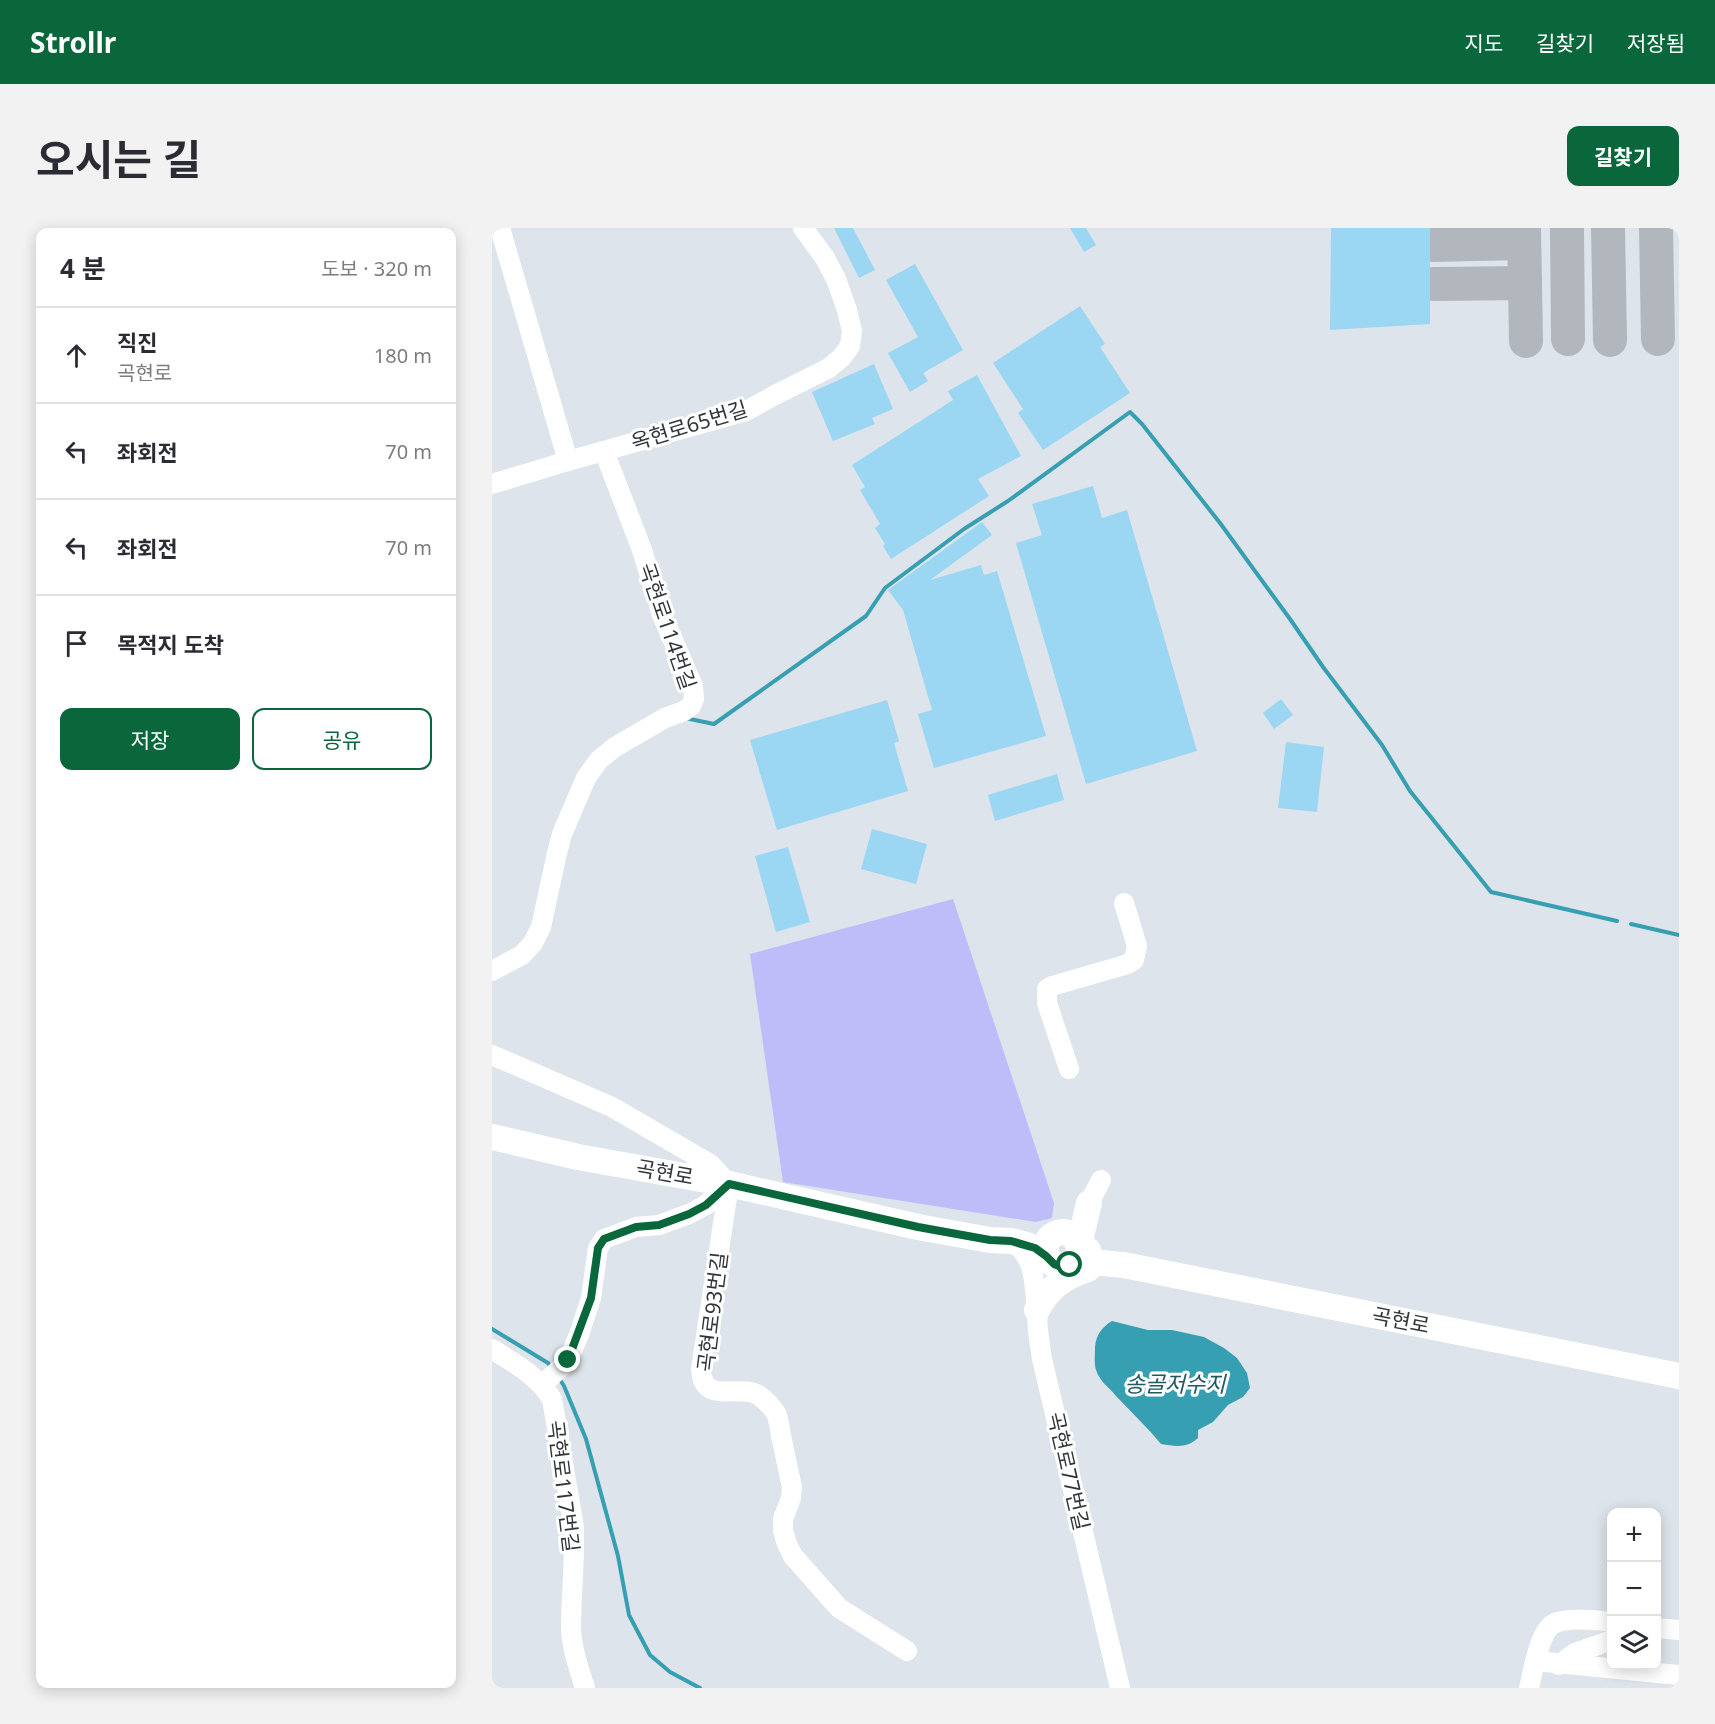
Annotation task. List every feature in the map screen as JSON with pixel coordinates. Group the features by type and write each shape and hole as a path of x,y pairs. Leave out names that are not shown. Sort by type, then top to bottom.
{"main road":[{"name":"곡현로","path":"492,1137 578,1157 729,1184 918,1227 990,1240 1011,1241 1036,1238 1062,1245 1085,1263 1124,1265 1679,1376"},
{"path":"1062,1245 1089,1203"},
{"path":"1089,1203 1088,1217 1096,1242 1102,1250 1124,1265"},
{"path":"1036,1310 1054,1286 1071,1275 1103,1265 1124,1265"}],"street":[{"path":"500,228 568,461"},
{"name":"옥현로65번길","path":"492,484 746,411 829,368 842,357 850,346 852,331 836,279 825,258 803,228"},
{"name":"곡현로114번길","path":"492,971 522,955 533,944 541,927 556,852 562,834 586,778 598,760 615,747 665,718 692,706 694,699 693,686 662,615 642,550 604,451"},
{"path":"1069,1069 1047,1003 1047,989 1128,964 1134,960 1137,946 1124,903"},
{"path":"492,1055 612,1107 710,1164 729,1184 706,1205 689,1214 659,1225 636,1227 604,1239 598,1248 591,1298 568,1360 543,1384 492,1349"},
{"path":"1089,1203 1101,1180"},
{"name":"곡현로93번길","path":"729,1184 701,1369 702,1379 716,1392 757,1394 767,1402 776,1414 792,1487 791,1498 783,1519 783,1531 787,1544 794,1556 839,1608 907,1651"},
{"name":"곡현로77번길","path":"1011,1241 1024,1253 1030,1263 1035,1286 1042,1359 1120,1688"},
{"path":"1036,1310 1042,1289 1054,1277 1062,1245"},
{"name":"곡현로117번길","path":"543,1384 552,1398 574,1527 571,1631 585,1688"},
{"path":"1529,1688 1543,1635 1553,1623 1574,1620 1607,1622"},
{"path":"1661,1628 1679,1630"},
{"path":"1536,1688 1546,1674 1575,1653 1607,1641"},
{"path":"1536,1661 1679,1675"}],"shaded area":[{"path":"953,899 1054,1203 1052,1218 1036,1222 783,1182 750,954"}],"water":[{"name":"송골저수지","path":"1112,1321 1148,1330 1172,1330 1204,1337 1237,1358 1247,1373 1250,1388 1243,1397 1228,1405 1213,1422 1198,1430 1198,1438 1194,1441 1180,1446 1161,1444 1102,1381 1096,1370 1095,1347 1098,1335"}],"building":[{"path":"834,228 853,228 875,270 859,278"},
{"path":"1070,228 1086,228 1096,245 1084,252"},
{"path":"1331,228 1430,228 1430,324 1330,330"},
{"path":"915,264 963,350 923,373 928,381 910,392 888,353 918,337 886,280"},
{"path":"1080,306 1105,344 1100,347 1130,393 1043,450 1018,413 1023,409 993,363"},
{"path":"874,364 893,409 872,418 875,424 833,441 812,392"},
{"path":"977,375 1021,456 978,479 989,496 891,559 875,528 880,524 860,490 865,487 852,465 953,400 948,391"},
{"path":"1093,486 1102,518 1127,510 1197,751 1086,784 1016,543 1042,535 1032,504"},
{"path":"982,522 992,535 930,580 981,565 984,575 997,571 1046,736 934,768 918,714 932,710 903,610 888,590"},
{"path":"1281,699 1293,715 1274,729 1263,713"},
{"path":"887,700 899,741 894,743 908,791 777,830 750,740"},
{"path":"1286,742 1324,747 1317,812 1278,808"},
{"path":"1057,774 1064,800 995,821 988,795"},
{"path":"872,829 927,844 916,884 861,869"},
{"path":"788,847 810,922 776,932 755,856"}],"waterway":[{"path":"685,718 714,724 866,616 885,588 964,529 1008,501 1130,412 1220,523 1382,745 1410,791 1491,892 1617,921"},
{"path":"1631,924 1679,935"},
{"path":"492,1329 551,1367"},
{"path":"559,1378 586,1439 618,1556 629,1615 650,1655 670,1672 700,1688"}],"taxiway":[{"path":"1524,228 1526,341"},
{"path":"1567,228 1568,339"},
{"path":"1608,228 1610,340"},
{"path":"1656,228 1658,339"},
{"path":"1432,245 1523,243"},
{"path":"1434,284 1525,283"}],"route":[{"path":"568,1360 591,1298 598,1248 604,1239 636,1227 659,1225 689,1214 706,1205 729,1184 918,1227 1028,1245 1054,1264 1070,1265"}]}
